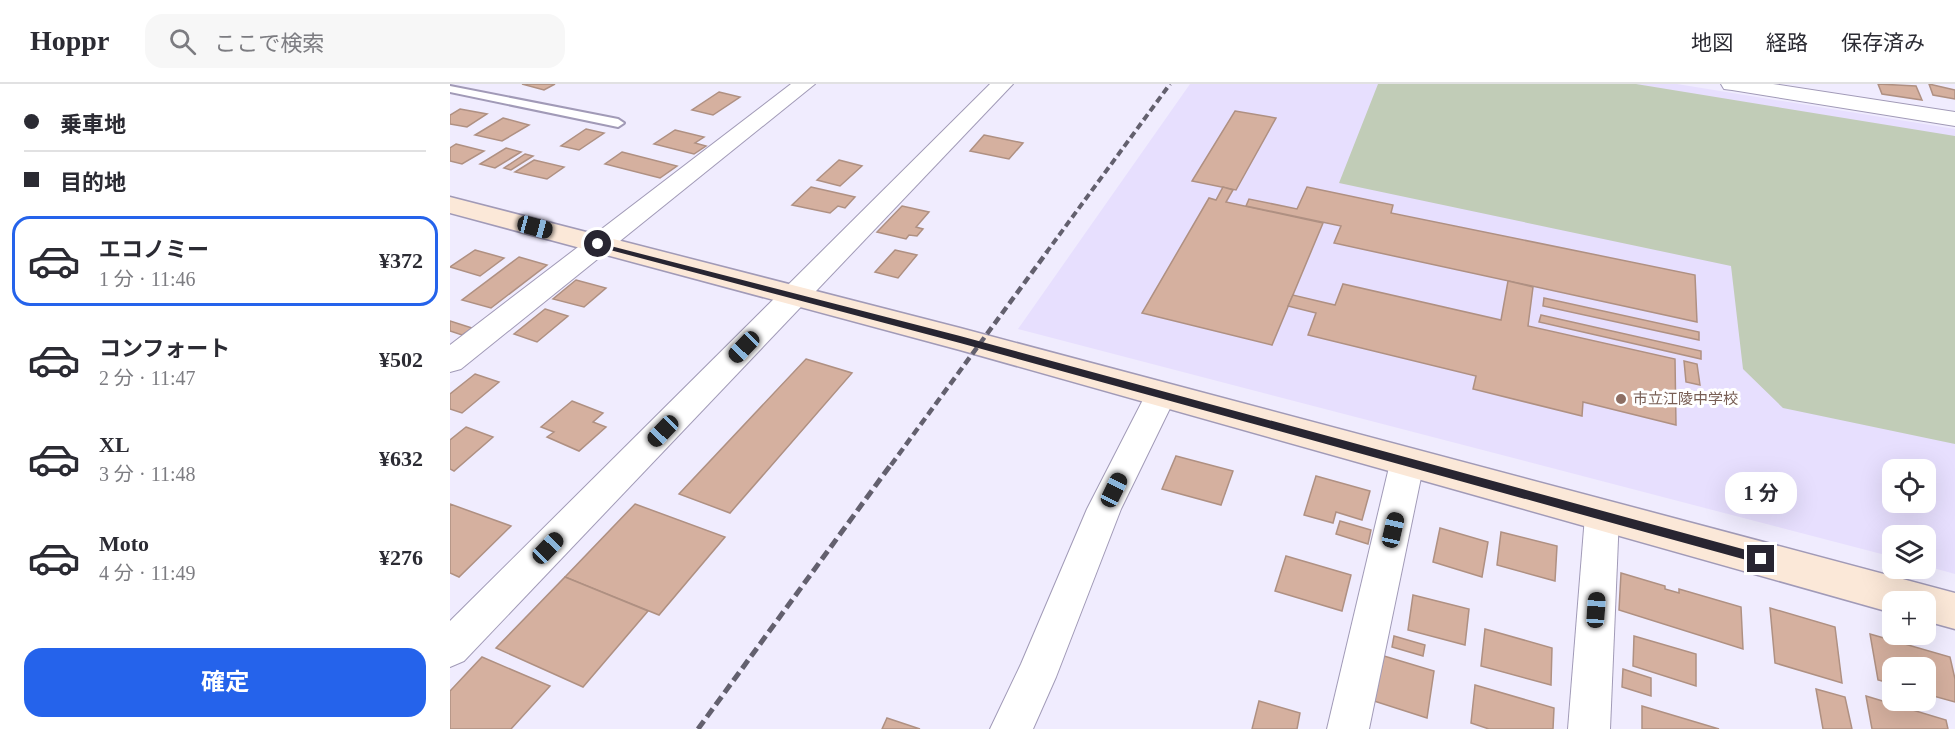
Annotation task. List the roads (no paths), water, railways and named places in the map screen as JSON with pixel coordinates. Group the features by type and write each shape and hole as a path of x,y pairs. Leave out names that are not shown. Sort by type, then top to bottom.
{"street":[{"path":"450,361 804,84"},
{"path":"450,648 1002,84"},
{"path":"1732,84 1856,94 1955,119"},
{"path":"450,204 794,297 960,339 1160,396 1882,592"},
{"path":"1011,729 1036,677 1104,509 1160,396"},
{"path":"1348,729 1407,463"},
{"path":"1589,729 1602,516"},
{"path":"1936,606 1955,611"}],"lane":[{"path":"450,89 618,123"}],"railway":[{"path":"1046,253 1170,84"},
{"path":"891,465 1047,252"},
{"path":"698,729 892,463"}],"place":[{"name":"市立江陵中学校","path":"1621,399"}]}
